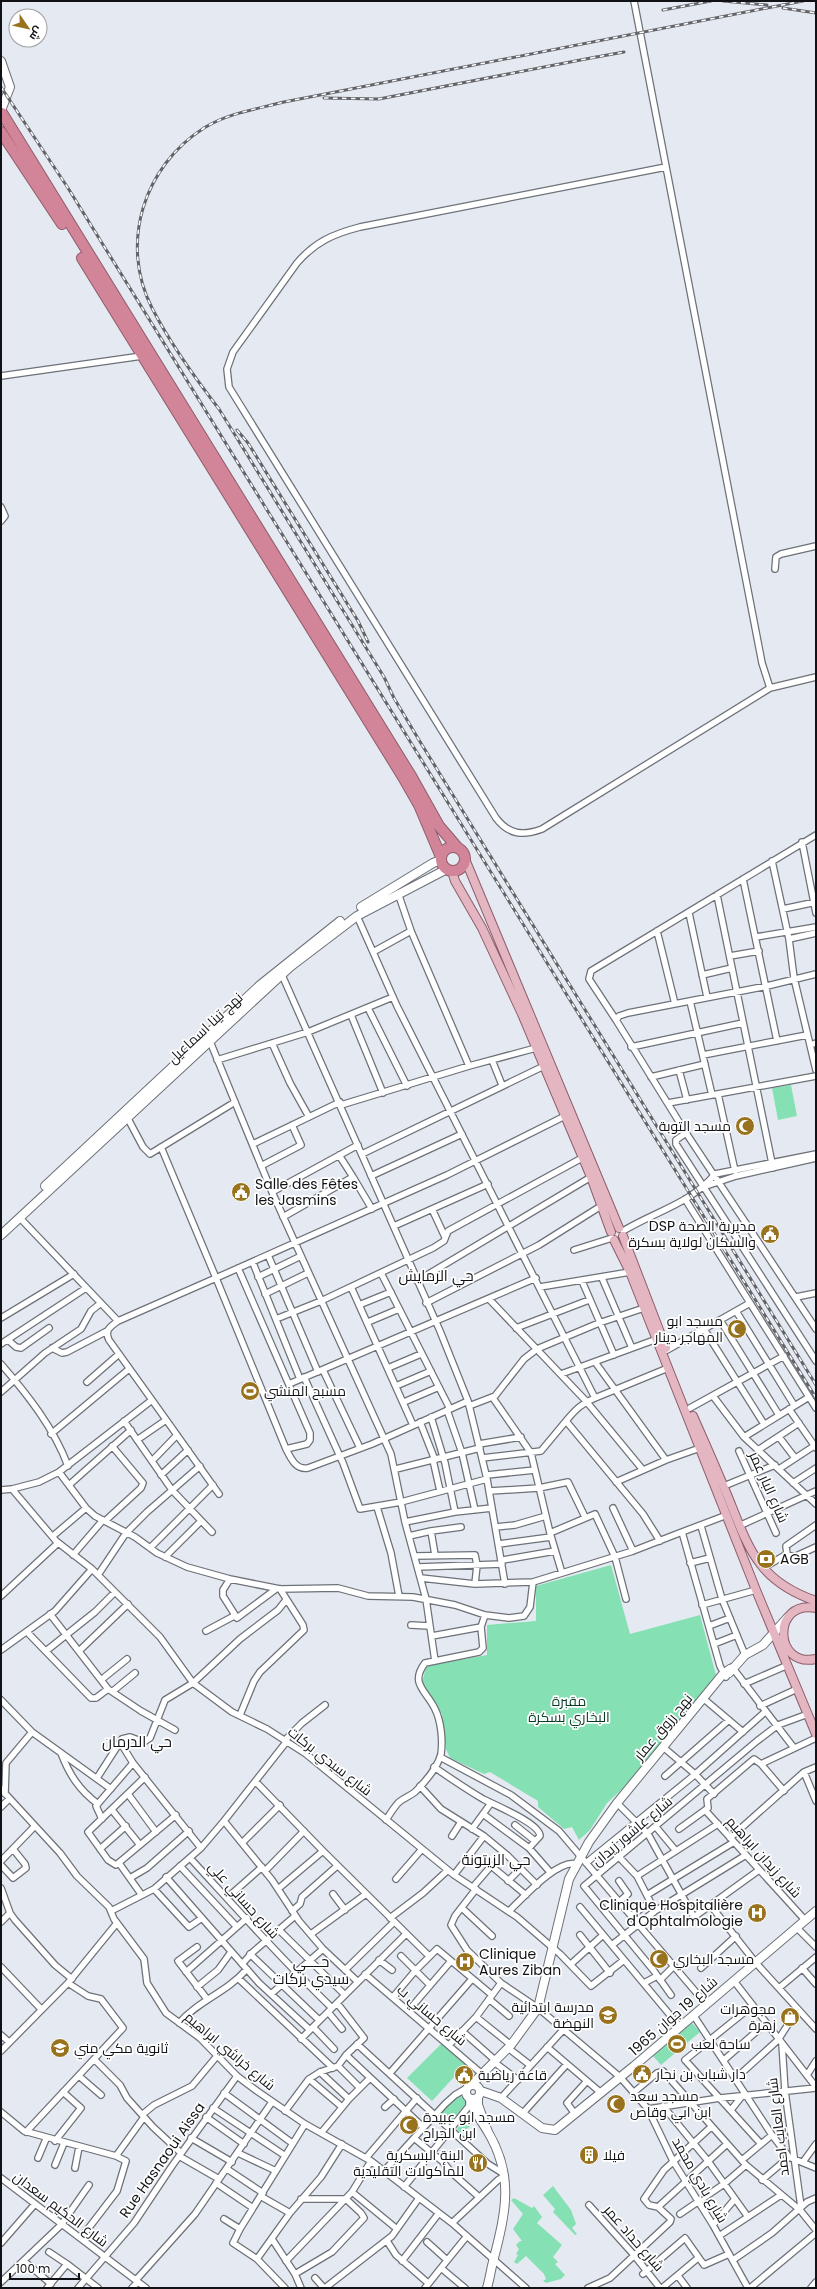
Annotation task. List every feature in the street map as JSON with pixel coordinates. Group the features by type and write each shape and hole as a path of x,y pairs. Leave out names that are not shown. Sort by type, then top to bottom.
{"highway":[{"path":"1,132 62,224 403,777 419,805 441,859 450,870 462,866 465,859 462,850 457,847 439,826 411,776 2,111"},
{"path":"441,859 447,849 457,847"}],"main road":[{"path":"1,61 10,87 2,111"},
{"name":"نهج تينا اسماعيل","path":"209,1038 260,985 328,930 429,865 441,859"},
{"path":"465,859 475,887 509,962 622,1232 690,1408 752,1554 763,1568 782,1584 815,1605"},
{"path":"450,870 503,970 544,1066 591,1178 612,1237 630,1272 774,1634 783,1645 797,1657 804,1659 816,1659"},
{"name":"نهج تينا اسماعيل","path":"1,1228 209,1038 282,975 357,916 398,893 450,870"},
{"name":"نهج تينا اسماعيل","path":"1,1235 126,1115"},
{"path":"612,1237 613,1229 622,1232"},
{"path":"612,1237 618,1241 622,1232"},
{"path":"763,1645 788,1616 800,1608 815,1605"},
{"path":"788,1616 784,1626 783,1645 788,1665 816,1734"},
{"path":"763,1645 783,1645"},
{"name":"نهج رزوق عمار","path":"619,1804 728,1672 745,1655 763,1645"},
{"path":"582,1860 589,1842 619,1804"},
{"path":"523,2113 501,2098 466,2095 469,2087 509,2046 538,2008 569,1879 593,1846 619,1804"},
{"name":"شارع 19 جوان 1965","path":"523,2113 542,2128 551,2131 558,2128 694,2016 706,2004 816,1911"},
{"path":"482,2074 473,2108 497,2148 505,2175 506,2198 503,2220 486,2288"},
{"path":"469,2087 476,2095"}],"street":[{"path":"634,1 762,663 770,688"},
{"path":"666,168 360,227 330,236 307,252 277,290 233,352 228,364 227,377 229,387 496,818 507,829 523,834 542,830 770,688 816,677"},
{"path":"1,376 142,356"},
{"path":"1,507 5,516 1,521"},
{"path":"776,569 775,560 781,554 815,547 816,554"},
{"path":"816,835 802,842 590,973 589,979 686,1133 715,1174 816,1329"},
{"path":"802,842 816,913"},
{"path":"772,861 788,932 794,978 807,1035 813,1044 816,1070"},
{"path":"743,879 767,986 777,1041"},
{"path":"398,893 410,931 469,1066"},
{"path":"717,895 772,1165"},
{"path":"783,909 815,903"},
{"path":"688,913 707,997"},
{"path":"357,916 393,997 536,1278 552,1314 595,1398"},
{"path":"756,937 816,927"},
{"path":"373,952 410,931"},
{"path":"657,931 675,1004"},
{"path":"789,939 816,933"},
{"path":"730,956 759,951"},
{"path":"702,975 732,968"},
{"path":"616,1020 619,1016 628,1013 767,986 794,978 816,974"},
{"path":"282,975 394,1226 469,1404 487,1477 503,1562 505,1584"},
{"path":"217,1060 308,1032 393,997"},
{"path":"690,1001 705,1064 715,1094 736,1176"},
{"path":"368,1008 407,1086"},
{"path":"351,1015 383,1093"},
{"path":"632,1047 743,1023"},
{"path":"703,1055 807,1035"},
{"path":"209,1038 272,1192 396,1469 405,1522 426,1599 435,1661"},
{"path":"272,1043 290,1083 309,1117"},
{"path":"253,1144 340,1104 383,1093 469,1066 536,1048"},
{"path":"492,1060 502,1085"},
{"path":"651,1077 705,1064"},
{"path":"362,1154 544,1066"},
{"path":"679,1070 687,1100"},
{"path":"668,1103 816,1076"},
{"path":"126,1115 147,1152 151,1154 235,1102"},
{"path":"52,1348 62,1353 67,1352 107,1331 118,1321 238,1268 253,1263 295,1242 384,1204 476,1161 565,1116"},
{"path":"261,1166 301,1145 292,1125"},
{"path":"686,1133 676,1140 676,1144 816,1361"},
{"path":"371,1176 462,1134"},
{"path":"272,1192 358,1145"},
{"path":"161,1147 286,1449 295,1464 302,1469 360,1448 448,1410 493,1398 524,1359 537,1349 599,1323 644,1308"},
{"path":"622,1232 685,1199 704,1187 772,1165 816,1154"},
{"path":"339,1155 372,1209"},
{"path":"276,1319 321,1301 408,1260 442,1242 448,1231 582,1158"},
{"path":"704,1187 715,1174 735,1169 772,1165 783,1167 816,1158"},
{"path":"283,1217 353,1177"},
{"path":"417,1281 508,1225 591,1178"},
{"path":"394,1226 488,1184"},
{"path":"685,1199 816,1408"},
{"path":"426,1303 523,1253 601,1206"},
{"path":"432,1209 445,1237"},
{"path":"20,1218 118,1321"},
{"path":"574,1250 612,1237"},
{"path":"268,1255 321,1371 360,1448"},
{"path":"258,1277 301,1256"},
{"path":"253,1263 302,1378 340,1455 360,1509 401,1502 468,1484 487,1477 535,1470"},
{"path":"238,1268 289,1384 310,1437 307,1444 286,1449"},
{"path":"540,1287 602,1278 630,1272"},
{"path":"265,1294 308,1273"},
{"path":"381,1273 439,1387 462,1453 475,1510"},
{"path":"1,1318 74,1274"},
{"path":"289,1384 348,1360 536,1278"},
{"path":"602,1278 632,1348"},
{"path":"582,1280 589,1300 614,1355"},
{"path":"351,1287 404,1402 413,1425"},
{"path":"1,1344 86,1288"},
{"path":"359,1305 391,1292"},
{"path":"796,1297 816,1293"},
{"path":"489,1299 561,1374 643,1470"},
{"path":"516,1328 589,1300"},
{"path":"667,1350 750,1303"},
{"path":"1,1392 14,1379 52,1348 81,1329 91,1311 102,1304"},
{"path":"368,1322 400,1309"},
{"path":"736,1311 794,1405"},
{"path":"720,1320 779,1414"},
{"path":"8,1340 16,1347 22,1348 49,1328"},
{"path":"704,1329 764,1424"},
{"path":"107,1331 107,1336 129,1369 220,1494"},
{"path":"561,1374 657,1339"},
{"path":"87,1382 119,1354"},
{"path":"388,1368 421,1354"},
{"path":"690,1408 784,1356"},
{"path":"595,1362 666,1460"},
{"path":"1,1364 29,1397 68,1466"},
{"path":"482,1458 541,1451 566,1421 586,1402 668,1368"},
{"path":"51,1434 129,1369"},
{"path":"396,1386 430,1371"},
{"path":"404,1402 439,1387"},
{"path":"713,1396 744,1437 816,1504"},
{"path":"744,1437 779,1414 809,1397"},
{"path":"493,1398 531,1453 550,1535 562,1573"},
{"path":"1,1490 12,1489 39,1482 59,1472 152,1400"},
{"path":"724,1486 777,1467 815,1447 788,1409"},
{"path":"431,1417 451,1488 455,1512"},
{"path":"137,1440 166,1420"},
{"path":"124,1421 172,1490 212,1532"},
{"path":"566,1421 643,1514 660,1541"},
{"path":"420,1422 434,1460 440,1491"},
{"path":"758,1450 799,1423"},
{"path":"68,1485 131,1430"},
{"path":"152,1461 178,1435"},
{"path":"396,1469 462,1453 479,1446 521,1437"},
{"path":"779,1437 795,1458"},
{"path":"73,1555 104,1521 141,1488 143,1483 112,1446"},
{"path":"616,1482 666,1460 700,1448"},
{"path":"161,1475 188,1450"},
{"name":"شارع البار عمر","path":"739,1451 776,1533"},
{"path":"98,1575 126,1533 200,1466"},
{"path":"792,1483 816,1468"},
{"path":"59,1472 86,1508 104,1521 165,1557 187,1567 230,1580 278,1589 338,1588 368,1596 399,1596 426,1599 484,1615 509,1618 524,1616 530,1607 533,1582"},
{"path":"490,1492 539,1488 568,1482 585,1517"},
{"path":"150,1548 214,1485"},
{"name":"شارع سيدي بركات","path":"12,1489 58,1543 92,1569 160,1637 193,1682 223,1706 286,1740 324,1768 454,1875 509,1911 571,1964 592,1986 610,1973 624,1960"},
{"path":"740,1526 767,1515 816,1491"},
{"path":"377,1507 391,1553 399,1596"},
{"path":"53,1536 86,1508"},
{"path":"405,1522 455,1512 492,1508"},
{"path":"613,1508 632,1551"},
{"path":"499,1544 550,1535 585,1517 593,1514 596,1515 615,1557 626,1599"},
{"path":"421,1578 475,1584 533,1582 615,1557 727,1515"},
{"path":"496,1527 515,1525 546,1516"},
{"path":"165,1557 201,1521"},
{"path":"701,1526 722,1599 745,1655"},
{"path":"409,1536 461,1527"},
{"path":"787,1554 786,1546 815,1527"},
{"path":"431,1531 435,1555"},
{"path":"682,1532 714,1644 728,1672 744,1684 760,1706 778,1725 794,1748"},
{"path":"1,1596 58,1543"},
{"path":"787,1554 794,1557 816,1548"},
{"path":"418,1567 477,1565 503,1562 555,1551"},
{"path":"763,1568 787,1554"},
{"path":"414,1556 475,1555 477,1565 475,1584"},
{"path":"690,1563 710,1558"},
{"path":"1,1650 50,1614 92,1569"},
{"path":"230,1580 223,1590 223,1596 234,1616"},
{"path":"240,1715 254,1681 260,1672 302,1633 303,1625 278,1589"},
{"path":"206,1631 234,1616 240,1617 278,1589"},
{"path":"702,1604 756,1590"},
{"path":"46,1651 67,1635 115,1592"},
{"path":"97,1778 120,1742 130,1737 146,1741 152,1733 165,1700 193,1682 240,1639 278,1610 286,1600"},
{"path":"79,1651 128,1604"},
{"path":"50,1614 101,1680 111,1690 128,1703 175,1730"},
{"path":"386,1820 400,1801 420,1786 440,1757 441,1736 439,1717 418,1680 419,1674 426,1663 479,1652 483,1648 481,1627 484,1615"},
{"path":"709,1626 730,1618"},
{"path":"411,1625 429,1626"},
{"path":"432,1636 481,1627"},
{"path":"27,1632 92,1699 111,1690 135,1673"},
{"path":"714,1644 737,1635"},
{"path":"101,1680 127,1659"},
{"path":"744,1684 788,1665"},
{"path":"760,1706 797,1689"},
{"path":"1,1700 32,1732 111,1788"},
{"path":"705,1700 743,1732"},
{"path":"111,1911 154,1889 201,1848 256,1782 286,1740 302,1723 326,1705"},
{"path":"509,1911 550,1872 582,1860 637,1823 765,1712"},
{"name":"شارع عاشور زيدان","path":"671,1996 659,1978 584,1888 619,1857 778,1725 808,1714"},
{"path":"665,1776 729,1720"},
{"path":"3,1791 6,1762 32,1732"},
{"path":"761,1764 816,1738"},
{"path":"120,1742 133,1763 189,1831 201,1848"},
{"path":"665,1748 695,1774 714,1794"},
{"path":"61,1753 70,1775 81,1790 98,1804"},
{"path":"440,1757 522,1802 559,1831 596,1877 706,2004"},
{"path":"679,1829 705,1810 708,1806 706,1800 754,1759 761,1764 784,1790"},
{"path":"102,1819 95,1808 133,1763"},
{"path":"434,1767 491,1803 516,1815 538,1830 541,1835 529,1848"},
{"path":"647,1895 732,1840 804,1772 816,1767"},
{"path":"804,1772 816,1801"},
{"path":"145,1777 88,1833 112,1864 115,1865 118,1863 176,1815"},
{"path":"256,1782 280,1805 323,1852 429,1956"},
{"path":"420,1786 441,1809 484,1836 521,1868 537,1885"},
{"name":"شارع خراشي ابراهيم","path":"3,1791 111,1911 117,1923 144,1959 145,1975 150,1988 166,2013 200,2038 237,2076 305,2124 368,2159 452,2223 494,2258 526,2288"},
{"path":"128,1794 156,1832"},
{"path":"1,1807 9,1799"},
{"path":"472,1829 491,1803"},
{"path":"619,1804 648,1834 694,1917 759,1870"},
{"path":"243,1842 280,1805"},
{"path":"112,1810 140,1845"},
{"name":"شارع زيدان ابراهيم","path":"705,1810 805,1920"},
{"path":"483,1814 529,1848 550,1872"},
{"path":"224,1821 243,1842 310,1934 323,1949 358,1982"},
{"path":"452,1836 461,1822"},
{"path":"637,1876 661,1859 718,1824"},
{"path":"515,1825 536,1841"},
{"path":"100,1849 126,1826"},
{"path":"1,1860 34,1827"},
{"path":"656,1827 676,1851"},
{"path":"130,1878 147,1868 189,1831"},
{"path":"227,1898 263,1869 304,1831"},
{"path":"454,1875 484,1836"},
{"path":"1,1865 13,1878 26,1868 25,1864 12,1849"},
{"path":"396,1879 422,1849"},
{"path":"278,1889 323,1852"},
{"path":"612,1945 655,1911 746,1855"},
{"path":"619,1857 637,1876 655,1911"},
{"name":"شارع حساني علي","path":"190,1858 248,1918 265,1941 330,2010 342,2029"},
{"path":"484,1860 526,1895"},
{"path":"118,1863 142,1894"},
{"path":"180,1866 236,1926"},
{"path":"242,1964 250,1954 279,1930 294,1914 300,1904 302,1896 337,1866"},
{"name":"شارع بادي محمد","path":"491,1866 453,1920 451,1925 453,1929 467,1950 501,1983 538,2008 620,2077 648,2109 673,2161 713,2225 749,2288"},
{"path":"508,1881 521,1868"},
{"path":"346,1970 392,1920 423,1894 448,1870"},
{"path":"166,1877 221,1941 271,1994 334,2049"},
{"path":"619,1882 628,1894 619,1902"},
{"path":"1,1888 10,1913 55,1965 70,1981 88,1996 100,1999 123,2027 26,2132"},
{"path":"154,1889 189,1927 202,1918"},
{"path":"333,1894 345,1910"},
{"path":"310,1934 366,1894"},
{"path":"631,1916 650,1902"},
{"path":"711,1906 756,1963 816,2029"},
{"path":"580,1907 680,2027"},
{"path":"462,1908 492,1936"},
{"path":"1,1922 10,1913"},
{"path":"186,1972 236,1926 248,1918"},
{"path":"1,2051 70,1981 117,1923"},
{"path":"797,1928 816,1947"},
{"path":"279,1930 345,1995"},
{"path":"301,2040 311,2028 406,1934"},
{"path":"580,1936 610,1973"},
{"path":"571,1964 589,1946 603,1936"},
{"path":"701,1968 736,1936"},
{"path":"197,1948 178,1960 207,1999"},
{"path":"271,1994 294,1972 323,1949"},
{"path":"393,1997 415,1971 437,1949 472,1979 509,2016"},
{"path":"197,1987 218,1970 231,1952"},
{"path":"250,1954 319,2020"},
{"path":"401,1956 430,1985"},
{"path":"779,1988 816,1957"},
{"path":"379,1960 392,1970"},
{"path":"409,2010 451,1960"},
{"path":"1,1967 41,2009"},
{"path":"644,1983 659,1978 673,1967"},
{"path":"802,1968 816,1984"},
{"path":"179,2024 189,2013 207,1999 225,1990 239,1979 247,1969"},
{"name":"شارع حساني ب","path":"365,1974 429,2027 482,2074"},
{"path":"239,1979 301,2040 360,2088"},
{"path":"390,2073 472,1979"},
{"path":"648,2109 744,2095 816,2088 734,1981"},
{"path":"449,2045 476,2017 501,1983"},
{"path":"285,2111 309,2080 320,2072 335,2067 363,2039 363,2034 337,2003"},
{"path":"752,2006 708,2039 685,2060 761,2144"},
{"path":"735,2079 780,2042 798,2009"},
{"path":"694,2016 708,2039 724,2060 744,2095 772,2135 792,2159 816,2168"},
{"path":"476,2017 530,2065"},
{"path":"811,2024 816,2018"},
{"path":"724,2060 766,2023"},
{"path":"501,2098 563,2030"},
{"path":"462,2032 495,2062 518,2080"},
{"path":"1,2036 9,2042"},
{"name":"شارع العايب احمد","path":"780,2042 792,2159 800,2208"},
{"path":"357,2044 488,2164 505,2175 452,2223"},
{"path":"547,2047 600,2092"},
{"path":"346,2055 407,2110 423,2127"},
{"path":"116,2156 143,2115 154,2105 192,2086 218,2056"},
{"path":"94,2059 120,2085 127,2098 180,2155 218,2181 253,2208"},
{"path":"807,2075 816,2062"},
{"path":"523,2113 567,2064"},
{"path":"633,2093 657,2073 662,2071 746,2165 762,2180 800,2208 816,2230"},
{"path":"320,2072 349,2099"},
{"path":"79,2076 101,2095"},
{"name":"Rue Hasnaoui Aissa","path":"78,2288 85,2278 134,2223 191,2138 237,2076"},
{"path":"321,2133 342,2106 370,2078"},
{"path":"309,2080 342,2106"},
{"path":"575,2114 567,2103 587,2081"},
{"path":"384,2171 423,2127 455,2095 469,2087"},
{"path":"55,2141 81,2108 63,2092"},
{"path":"224,2093 292,2144"},
{"path":"404,2187 469,2106 476,2095"},
{"path":"731,2110 744,2095"},
{"path":"286,2261 352,2192 368,2159 417,2098"},
{"path":"385,2107 394,2099"},
{"path":"132,2288 181,2230 218,2181 272,2102"},
{"path":"663,2106 708,2161 734,2200 748,2217"},
{"path":"213,2108 284,2155"},
{"path":"1,2112 26,2132 46,2139 116,2156 125,2160 117,2191 81,2238"},
{"path":"206,2118 244,2144"},
{"path":"285,2288 257,2259 234,2245 233,2242 253,2208 263,2195 284,2155 305,2124"},
{"path":"588,2288 610,2278 667,2226 671,2219 658,2207 646,2203 644,2199 647,2197 660,2175 673,2161 694,2144 711,2126"},
{"path":"742,2160 772,2135"},
{"path":"191,2138 232,2162"},
{"path":"414,2138 432,2152 479,2197"},
{"path":"38,2158 46,2139"},
{"path":"56,2165 64,2143"},
{"path":"257,2259 290,2213 320,2177 342,2144"},
{"path":"658,2207 727,2144"},
{"path":"803,2162 816,2144"},
{"path":"75,2168 79,2147"},
{"path":"238,2153 276,2171"},
{"path":"762,2180 792,2159"},
{"path":"680,2214 724,2184 746,2165"},
{"path":"227,2169 290,2213"},
{"name":"شارع الحكيم سعدان","path":"1,2178 146,2288"},
{"path":"1,2282 61,2225 89,2185"},
{"path":"352,2192 398,2229"},
{"path":"719,2236 781,2195"},
{"path":"315,2278 324,2288 387,2241 398,2229 419,2198"},
{"path":"733,2260 755,2246 800,2208 816,2198"},
{"path":"295,2274 332,2252 363,2221 361,2213 346,2199 301,2199"},
{"path":"713,2225 734,2200"},
{"path":"1,2243 19,2225 35,2204"},
{"name":"شارع حداد عمر","path":"590,2205 634,2255 645,2272 661,2288"},
{"path":"402,2261 439,2213"},
{"path":"224,2219 240,2229"},
{"path":"749,2288 816,2233"},
{"path":"387,2241 393,2252 427,2286 466,2236"},
{"path":"645,2272 684,2238 698,2258 706,2265 729,2254"},
{"path":"272,2239 295,2274 301,2288"},
{"path":"427,2242 447,2260"},
{"path":"49,2252 98,2288"},
{"path":"661,2288 678,2276 698,2258"},
{"path":"24,2261 49,2286 67,2264"},
{"path":"441,2268 465,2288"},
{"path":"678,2276 687,2288"},
{"path":"811,2288 816,2282"}],"green space":[{"path":"791,1085 797,1116 778,1120 772,1088"},
{"name":"مقبرة البخاري بسكرة","path":"611,1565 630,1634 700,1615 716,1675 631,1781 607,1803 590,1830 579,1840 572,1827 564,1829 538,1807 538,1801 490,1772 484,1774 450,1758 446,1749 442,1714 422,1684 426,1666 487,1655 487,1625 536,1621 536,1586"},
{"name":"ساحة لعب","path":"692,2023 700,2032 661,2065 653,2056"},
{"path":"442,2043 466,2064 432,2101 407,2078"},
{"path":"457,2096 461,2096 467,2102 451,2122 440,2113"},
{"path":"466,2114 475,2121 462,2134 457,2129"},
{"path":"553,2186 571,2210 576,2224 572,2228 577,2234 575,2235 553,2212 555,2209 543,2195"},
{"path":"514,2198 532,2208 534,2206 542,2217 537,2223 562,2245 553,2257 558,2262 555,2264 565,2275 561,2279 546,2283 543,2281 546,2279 544,2274 526,2256 517,2264 514,2262 518,2255 516,2254 519,2249 516,2245 522,2241 513,2229 523,2214 511,2200"}],"railway":[{"path":"663,10 711,1"},
{"path":"723,1 767,5"},
{"path":"803,1 284,102 243,112 223,119 204,128 183,144 166,163 152,185 143,208 138,233 138,258 142,283 152,308 167,334 192,373 219,409 384,677 394,698 419,740 816,1385"},
{"path":"783,8 816,13"},
{"path":"591,58 624,52"},
{"path":"324,98 379,99 596,57"},
{"path":"1,87 68,188 816,1398"},
{"path":"237,430 248,443 358,621 368,642"}],"place":[{"name":"مسجد التوبة","path":"745,1126"},
{"name":"Salle des Fêtes les Jasmins","path":"241,1192"},
{"name":"DSP مديرية الصحة والسكان لولاية بسكرة","path":"770,1234"},
{"name":"مسجد ابو المهاجر دينار","path":"737,1329"},
{"name":"مسبح المنشي","path":"250,1391"},
{"name":"AGB","path":"766,1559"},
{"name":"Clinique Hospitalière d'Ophtalmologie","path":"757,1913"},
{"name":"مسجد البخاري","path":"659,1959"},
{"name":"Clinique Aures Ziban","path":"465,1962"},
{"name":"مدرسة ابتدائية النهضة","path":"608,2015"},
{"name":"مجوهرات زهرة","path":"790,2017"},
{"name":"ساحة لعب","path":"677,2044"},
{"name":"ثانوية مكي مني","path":"60,2048"},
{"name":"دار شباب بن نجار","path":"642,2074"},
{"name":"قاعة رياضية","path":"464,2075"},
{"name":"مسجد سعد ابن ابي وقاص","path":"616,2104"},
{"name":"مسجد ابو عبيدة ابن الجراح","path":"409,2125"},
{"name":"فيلا","path":"589,2155"},
{"name":"البنة البسكرية للمأكولات التقليدية","path":"478,2163"}],"district":[{"name":"حي الرمايش","path":"436,1276"},
{"name":"حي الدرمان","path":"137,1742"},
{"name":"حي الزيتونة","path":"496,1860"},
{"name":"حــــي سيدي بركات","path":"311,1970"}]}
